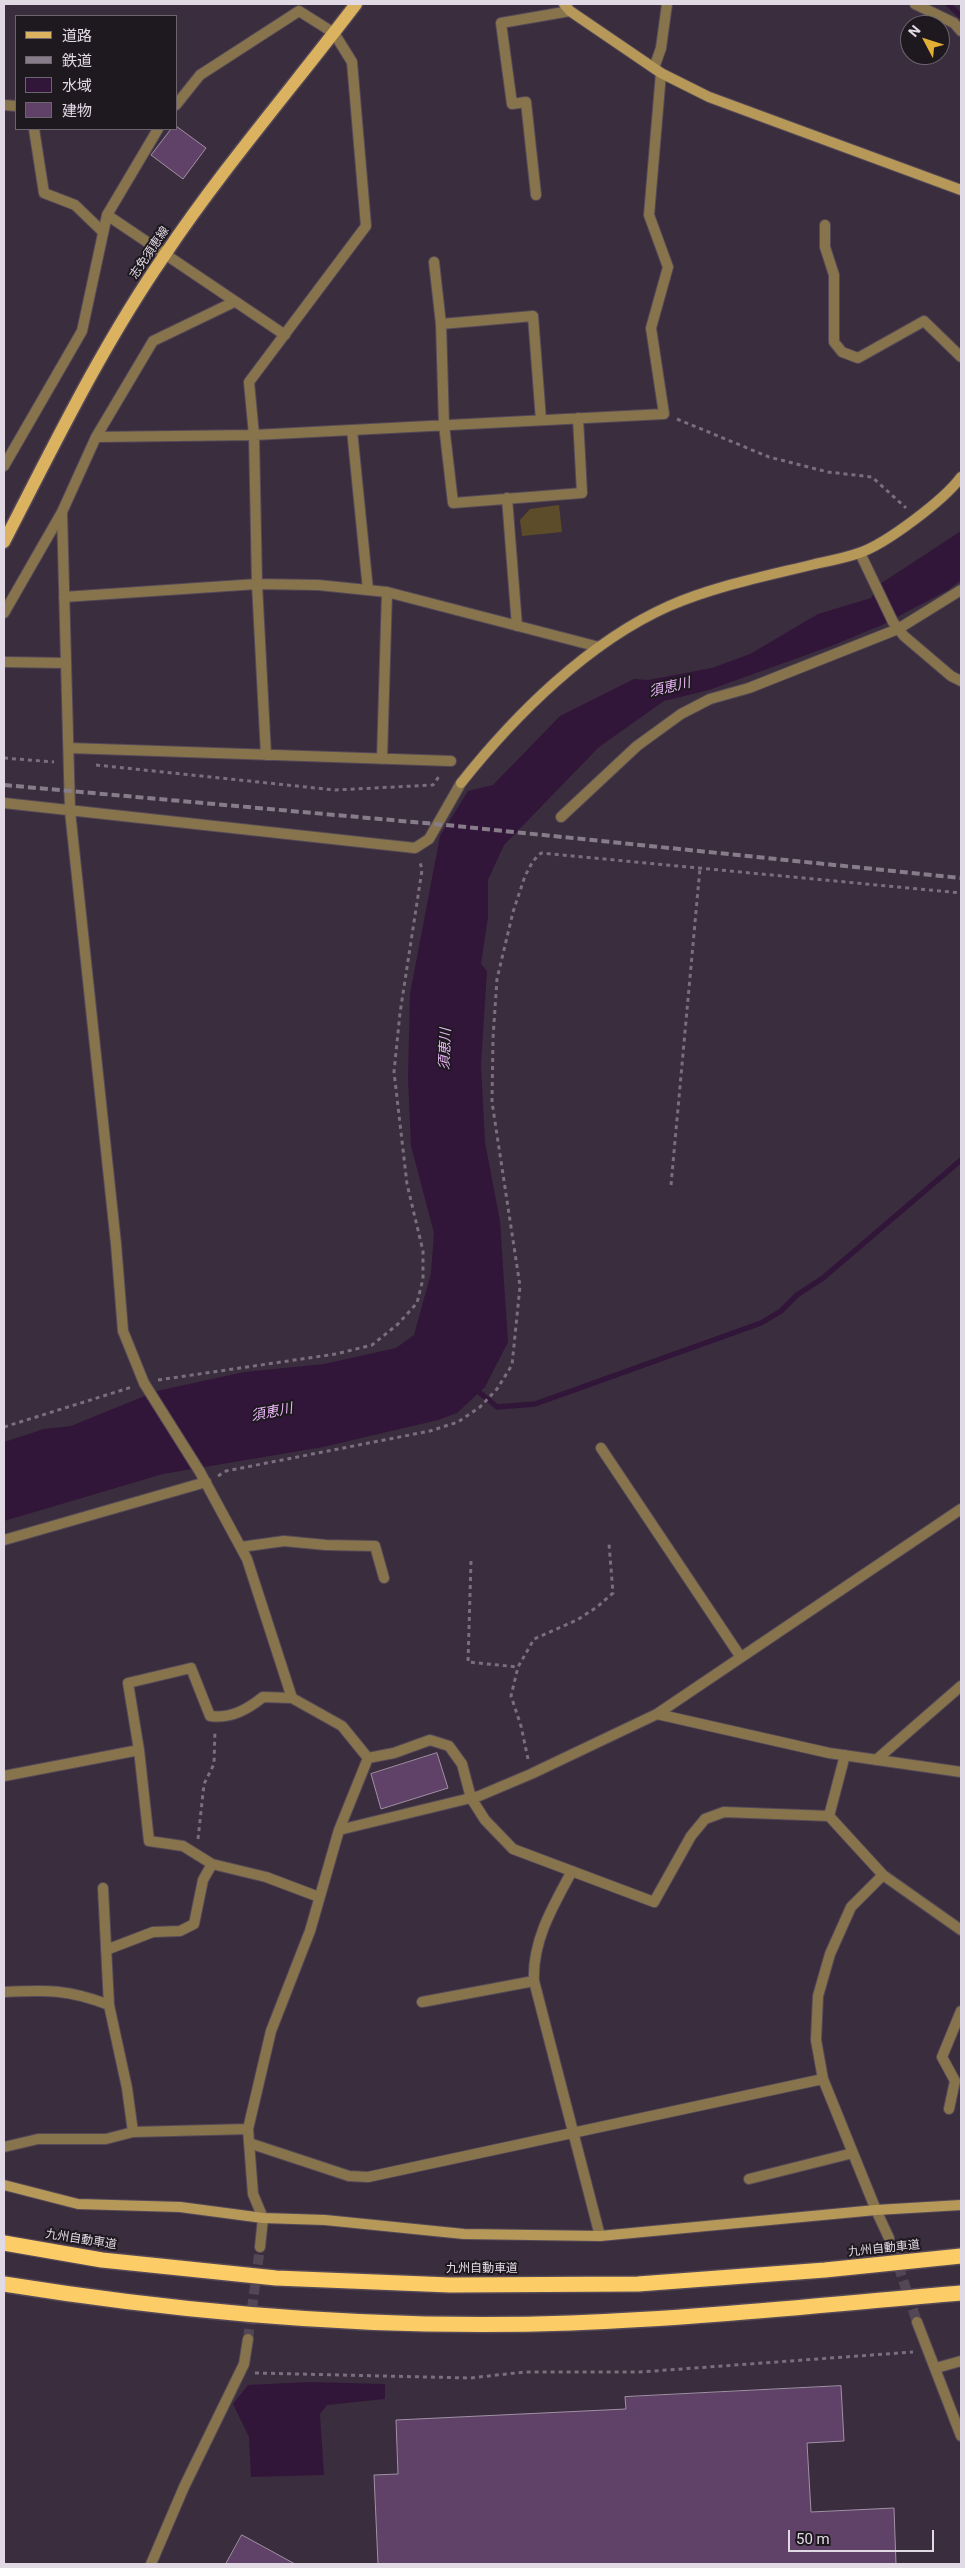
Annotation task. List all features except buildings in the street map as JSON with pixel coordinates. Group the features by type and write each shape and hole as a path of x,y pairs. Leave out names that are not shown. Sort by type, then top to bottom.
{"highway":[{"name":"九州自動車道","path":"4,2243 102,2260 276,2278 450,2285 638,2284 825,2270 961,2256"},
{"path":"4,2284 131,2303 242,2315 443,2324 570,2323 722,2314 961,2292"}],"main road":[{"name":"志免須恵線","path":"4,542 75,404 119,326 164,255 266,116 356,4"}],"street":[{"path":"96,438 254,435 664,414 651,328 668,267 649,215 658,71 667,4"},
{"path":"921,5 954,23 961,31"},
{"path":"536,195 526,102 512,104 501,23 567,7 658,71 709,97 961,190"},
{"path":"178,102 200,74 299,8 334,33 352,62 366,226 249,382 254,435 258,584 266,755"},
{"path":"34,130 44,193 75,205 103,232"},
{"path":"4,466 8,448 82,331 107,215 154,130"},
{"path":"107,215 285,336"},
{"path":"825,224 825,247 834,275 834,342 842,352 858,358 924,321 961,357"},
{"path":"434,262 441,324 444,425 453,503 582,493 578,418"},
{"path":"4,613 62,512 96,438 153,341 234,302"},
{"path":"441,324 533,316 541,420"},
{"path":"352,430 368,590"},
{"path":"4,803 415,848 428,839 461,784 489,748 530,707 599,647 634,624 687,600 722,587 860,553 918,518 961,477"},
{"path":"507,498 517,626"},
{"path":"62,512 70,811 114,1224 123,1331 144,1383 206,1482 248,1559 292,1698"},
{"path":"860,553 896,626 951,676 961,681"},
{"path":"64,598 258,584 318,585 386,592 599,647"},
{"path":"561,817 637,746 681,714 710,699 749,688 896,626 961,590"},
{"path":"382,758 386,592"},
{"path":"4,662 66,663"},
{"path":"69,748 451,761"},
{"path":"601,1448 740,1656"},
{"path":"4,1540 206,1482"},
{"path":"339,1830 471,1798 531,1774 657,1714 740,1656 961,1509"},
{"path":"241,1547 284,1541 326,1545 375,1546 384,1578"},
{"path":"320,1897 266,1877 212,1864 183,1846 148,1840 139,1750 128,1683 191,1668 210,1716 215,1717 230,1716 249,1708 263,1696 292,1698 342,1726 368,1758"},
{"path":"876,1760 961,1686"},
{"path":"657,1714 845,1755 961,1772"},
{"path":"368,1758 394,1754 430,1740 449,1746 462,1764 471,1798 485,1820 513,1849 654,1902 691,1836 705,1819 724,1812 830,1816 883,1875 961,1930"},
{"path":"4,1776 139,1750"},
{"path":"830,1816 845,1755"},
{"path":"260,2247 263,2218 253,2194 248,2129 271,2031 290,1987 320,1897 339,1830 368,1758"},
{"path":"106,1950 153,1932 180,1931 194,1924 203,1880 212,1864"},
{"path":"572,1871 540,1936 533,1965 534,1981 600,2236"},
{"path":"883,1875 852,1907 830,1954 818,1996 816,2040 823,2079 889,2238"},
{"path":"102,1888 109,2005 127,2088 133,2132"},
{"path":"422,2002 534,1981"},
{"path":"4,1992 51,1989 86,1996 109,2005"},
{"path":"949,2109 954,2081 942,2057 959,2024 961,2011"},
{"path":"249,2144 349,2176 368,2177 823,2079"},
{"path":"4,2148 38,2139 106,2139 133,2132 248,2129"},
{"path":"749,2179 853,2153"},
{"path":"4,2184 78,2204 180,2207 263,2218 325,2220 464,2234 600,2236 876,2210 961,2205"},
{"path":"917,2322 961,2436"},
{"path":"151,2564 184,2488 244,2364 248,2339"},
{"path":"936,2368 961,2361"}],"path":[{"path":"664,414 769,457 828,472 872,477 918,518"},
{"path":"4,758 334,790 433,785 451,761"},
{"path":"4,1426 144,1383 188,1374 336,1354 372,1345 398,1324 416,1303 423,1279 422,1251 407,1184 394,1072 400,1013 422,870 415,848"},
{"path":"206,1482 226,1471 430,1431 458,1422 480,1407 497,1389 512,1365 520,1286 492,1102 493,1038 497,980 513,912 525,876 533,861 541,853 961,893"},
{"path":"671,1185 700,868"},
{"path":"531,1774 521,1726 511,1696 518,1667 534,1639 577,1620 597,1607 613,1593 609,1544"},
{"path":"471,1561 468,1662 518,1667"},
{"path":"195,1854 204,1784 214,1764 215,1717"},
{"path":"240,2373 314,2373 470,2378 524,2372 640,2372 912,2352 927,2348"}],"shaded area":[{"path":"559,505 562,532 522,536 520,520 530,509"}],"water":[{"name":"須恵川","path":"961,531 961,580 948,590 882,625 831,646 709,690 664,701 599,747 504,845 488,880 488,917 481,964 487,971 481,1064 485,1142 500,1221 508,1342 485,1387 457,1413 438,1420 323,1447 163,1474 4,1521 4,1442 44,1429 71,1426 157,1391 244,1372 324,1364 396,1348 414,1335 431,1273 434,1233 411,1146 408,1077 410,994 440,836 468,791 493,785 560,716 634,679 648,680 712,668 750,654 818,614 871,598 880,584"},
{"path":"310,2382 385,2384 385,2399 327,2405 320,2414 324,2475 251,2477 249,2437 233,2404 248,2385"}],"waterway":[{"path":"948,4 961,16"},
{"path":"473,1387 497,1407 535,1404 761,1323 781,1311 797,1295 823,1278 961,1160"}],"tunnel":[{"path":"889,2238 917,2322"},
{"path":"248,2339 260,2247"}],"railway":[{"path":"4,785 446,825 961,878"}]}
